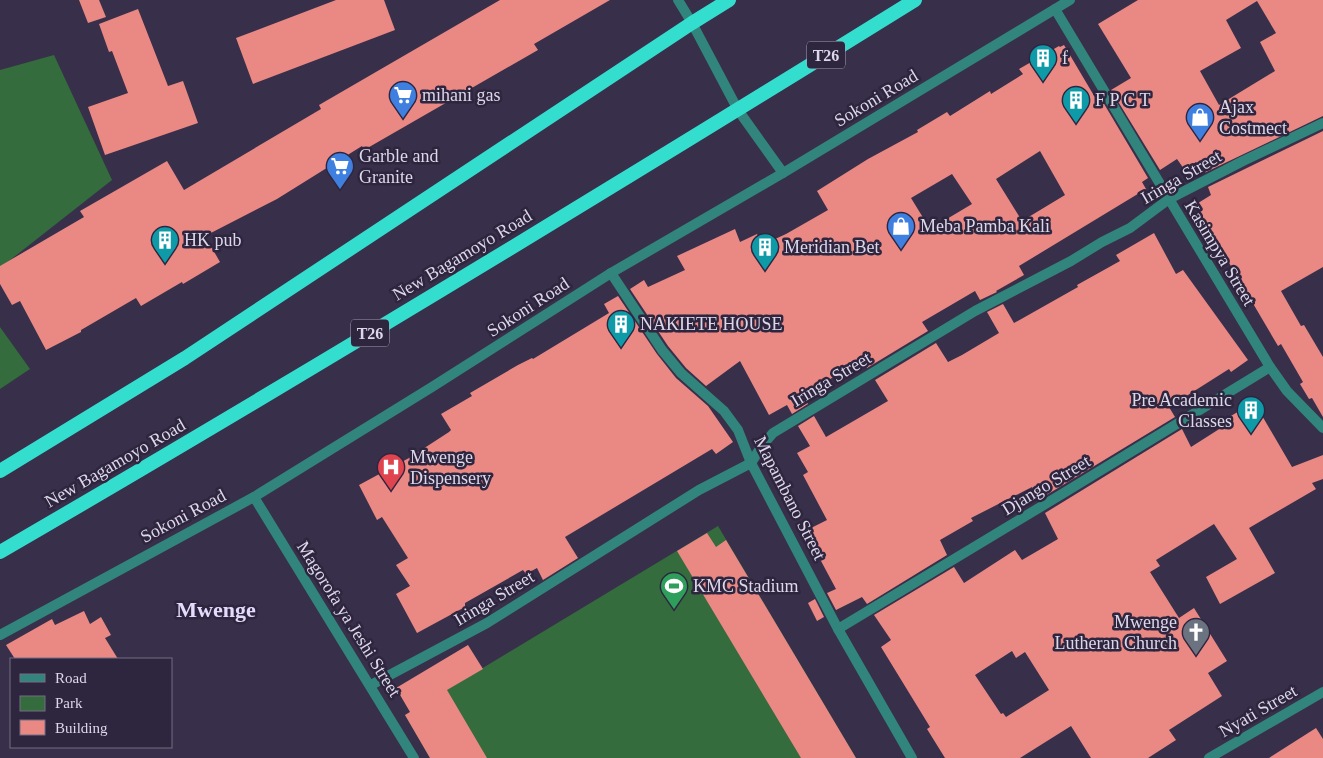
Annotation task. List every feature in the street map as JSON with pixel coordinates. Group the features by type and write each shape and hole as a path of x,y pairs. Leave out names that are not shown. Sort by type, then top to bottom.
{"highway":[{"path":"0,471 185,358 692,22 729,0"},
{"name":"New Bagamoyo Road","path":"0,552 229,418 738,110 915,0"}],"street":[{"path":"678,0 692,22 738,110 782,173"},
{"name":"Sokoni Road","path":"0,635 254,497 611,273 1070,0"},
{"name":"Kasimpya Street","path":"1055,9 1270,367 1287,391 1323,428"},
{"name":"Iringa Street","path":"371,685 486,623 700,490 751,463 773,433 975,311 1130,228 1169,199 1323,122"},
{"name":"Mapambano Street","path":"611,273 662,350 680,372 731,420 738,430 751,463 838,629 912,758"},
{"name":"Django Street","path":"838,629 1270,367"},
{"name":"Magorofa ya Jeshi Street","path":"254,497 414,758"},
{"name":"Nyati Street","path":"1209,758 1323,692"}],"green space":[{"path":"54,55 112,180 0,268 0,70"},
{"path":"0,327 30,369 0,389"},
{"name":"KMC Stadium","path":"718,526 856,758 430,758 405,715"}],"building":[{"path":"79,0 99,0 106,17 88,23"},
{"path":"336,0 384,0 395,30 253,84 236,38"},
{"path":"500,0 610,0 534,44 538,50 364,150 362,146 277,199 205,236 220,262 141,306 136,298 81,330 81,332 46,350 20,301 12,305 0,284 0,266 84,217 80,211 167,161 184,190 321,109 319,105"},
{"path":"1138,0 1323,0 1323,116 1202,174 1196,162 1184,169 1177,159 1160,170 1111,90 1131,78 1098,24","holes":["1257,1 1276,33 1260,42 1275,71 1219,105 1200,71 1241,48 1226,20"]},
{"path":"138,9 168,86 183,81 198,123 105,155 88,107 128,93 112,51 109,52 99,24"},
{"path":"1064,45 1096,99 1100,97 1148,178 1142,182 1146,189 1019,266 1024,275 997,292 980,300 975,291 922,322 928,331 867,368 861,361 813,389 815,393 805,399 808,404 792,414 787,405 769,415 740,361 706,386 686,368 668,346 630,289 644,280 648,287 685,270 677,256 735,229 740,242 757,234 762,245 786,234 828,210 817,191 868,159 918,132 917,130 947,112 950,116 990,91 991,94 1023,74 1019,69","holes":["1040,151 1065,195 1022,221 996,179","952,174 972,204 930,229 911,198"]},
{"path":"1323,131 1323,267 1281,291 1301,326 1304,325 1323,357 1323,417 1312,398 1309,399 1300,384 1303,382 1281,344 1278,346 1195,205 1211,195 1208,187"},
{"path":"1154,233 1176,274 1183,270 1248,360 1231,372 1229,369 1169,407 1175,417 1038,500 1032,487 971,518 973,521 940,540 947,555 867,604 862,597 836,610 827,593 836,589 821,561 814,544 816,543 809,529 827,520 803,475 808,472 797,453 810,446 798,426 814,416 826,437 888,401 875,380 936,343 948,362 962,355 999,333 987,312 1003,304 1014,323 1120,261 1116,255"},
{"path":"618,296 657,354 676,378 708,406 733,442 716,454 712,449 565,537 578,558 543,580 537,568 526,574 523,570 465,603 465,607 417,633 396,594 410,586 396,565 408,558 382,517 377,520 359,485 409,458 449,432 451,430 441,414 472,396 470,393 518,365 533,359 609,313 604,304"},
{"path":"1254,402 1292,467 1323,455 1323,479 1312,483 1316,489 1249,528 1275,573 1220,604 1206,577 1237,559 1214,524 1156,560 1160,566 1150,572 1179,618 1194,608 1227,661 1208,673 1222,696 1169,730 1176,740 1148,758 1091,758 1071,726 1020,758 945,758 927,729 930,727 881,647 891,640 874,615 954,567 964,583 1015,550 1022,560 1058,539 1045,513 1182,429 1191,447 1224,426 1221,422","holes":["1012,651 1016,658 1025,652 1049,690 1006,717 1003,713 1001,714 975,675"]},
{"path":"707,533 716,547 726,540 856,758 801,758 677,551"},
{"path":"815,599 824,617 817,621 808,603"},
{"path":"84,611 90,624 101,617 111,635 105,638 117,658 14,658 6,645 52,619 55,625"},
{"path":"468,645 483,669 447,690 487,758 430,758 405,715 410,712 396,688"},
{"path":"1316,728 1323,739 1323,758 1269,758"}],"place":[{"name":"f","path":"1043,82"},
{"name":"mihani gas","path":"403,119"},
{"name":"F P C T","path":"1076,124"},
{"name":"Ajax Costmect","path":"1200,141"},
{"name":"Garble and Granite","path":"340,190"},
{"name":"Meba Pamba Kali","path":"901,250"},
{"name":"HK pub","path":"165,264"},
{"name":"Meridian Bet","path":"765,271"},
{"name":"NAKIETE HOUSE","path":"621,348"},
{"name":"Pre Academic Classes","path":"1251,434"},
{"name":"Mwenge Dispensery","path":"391,491"},
{"name":"KMC Stadium","path":"674,610"},
{"name":"Mwenge Lutheran Church","path":"1196,656"}],"district":[{"name":"Mwenge","path":"216,609"}]}
